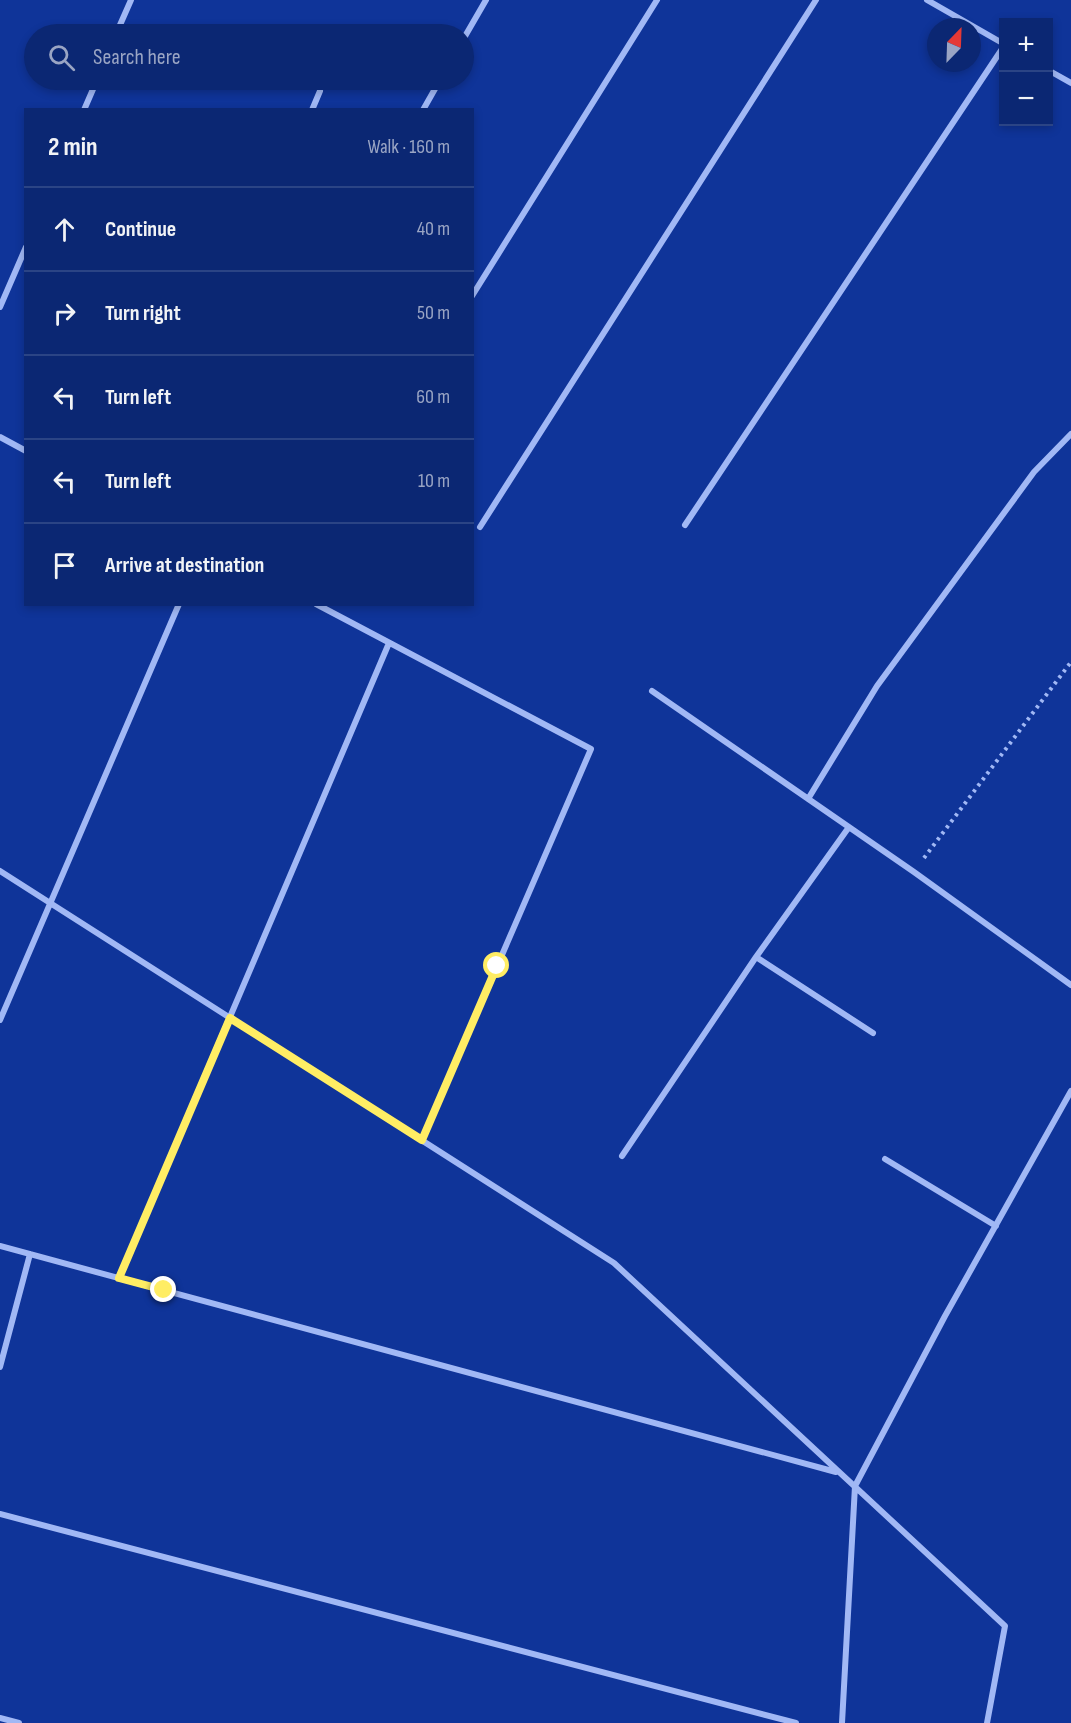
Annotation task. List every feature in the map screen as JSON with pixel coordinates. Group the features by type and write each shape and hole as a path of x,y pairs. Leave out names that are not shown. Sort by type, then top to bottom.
{"street":[{"path":"120,24 131,0"},
{"path":"472,24 486,0"},
{"path":"474,293 657,0"},
{"path":"480,527 816,0"},
{"path":"927,0 999,42"},
{"path":"685,525 999,53"},
{"path":"1052,72 1071,83"},
{"path":"85,108 93,90"},
{"path":"424,108 434,90"},
{"path":"313,108 320,91"},
{"path":"0,307 24,252"},
{"path":"808,799 877,686 1034,472 1071,434"},
{"path":"0,437 24,450"},
{"path":"0,1020 178,606"},
{"path":"320,606 591,749 422,1140"},
{"path":"119,1278 389,643"},
{"path":"652,691 914,872 1071,985"},
{"path":"622,1156 756,957 849,827"},
{"path":"0,871 614,1263 1005,1626 987,1723"},
{"path":"756,957 873,1033"},
{"path":"842,1723 855,1486 1071,1091"},
{"path":"885,1159 996,1226"},
{"path":"0,1246 840,1473"},
{"path":"0,1367 30,1254"},
{"path":"0,1514 796,1723"},
{"path":"0,1718 19,1723"}],"path":[{"path":"914,872 1071,662"}],"route":[{"path":"164,1290 119,1278 230,1018 422,1140 497,966"}]}
